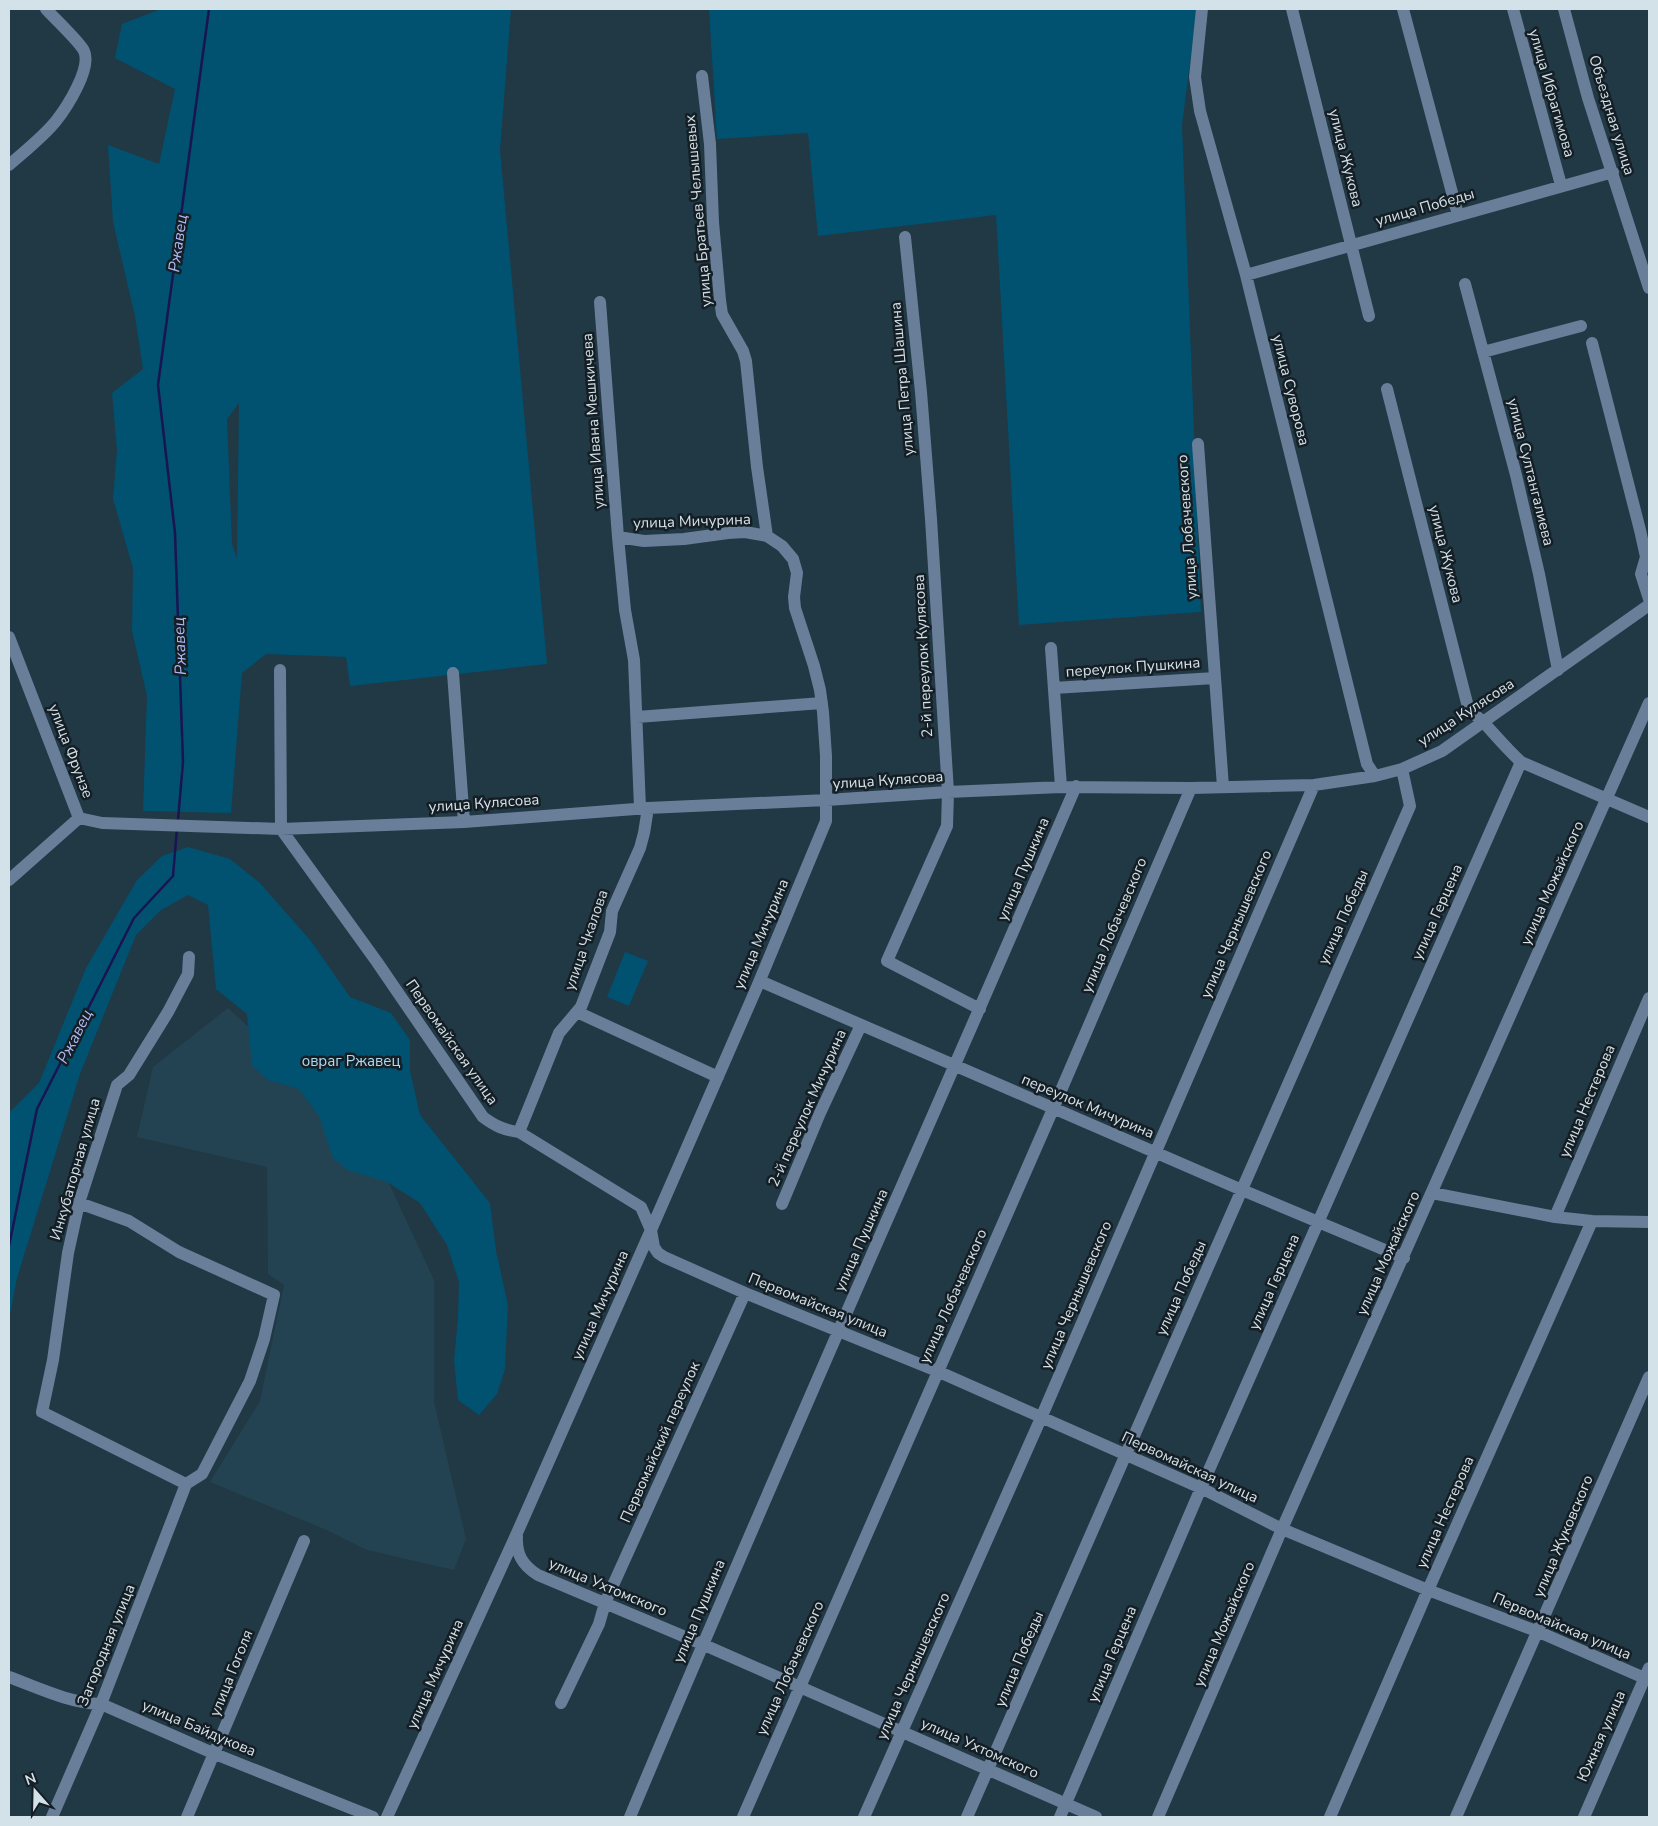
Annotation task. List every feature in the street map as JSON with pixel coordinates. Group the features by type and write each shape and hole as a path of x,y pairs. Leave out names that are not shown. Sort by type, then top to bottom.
{"street":[{"path":"9,166 56,122 73,95 81,78 86,60 84,51 46,9"},
{"name":"улица Суворова","path":"1202,9 1195,77 1200,111 1246,275 1367,764 1374,776"},
{"name":"улица Жукова","path":"1292,9 1369,316"},
{"path":"1403,9 1458,215"},
{"name":"улица Ибрагимова","path":"1513,9 1561,185"},
{"name":"Объездная улица","path":"1564,9 1588,98 1649,288"},
{"name":"улица Братьев Челышевых","path":"702,76 710,144 713,222 720,300 722,314 743,351 746,361 757,467 767,536"},
{"name":"улица Победы","path":"1246,275 1561,185 1613,172"},
{"name":"улица Петра Шашина","path":"905,237 921,392 931,519"},
{"name":"улица Султангалиева","path":"1465,284 1533,547 1558,670"},
{"name":"улица Ивана Мешкичева","path":"600,302 618,538"},
{"path":"1483,352 1580,326"},
{"path":"1592,343 1640,530 1646,557 1641,574 1649,598"},
{"name":"улица Жукова","path":"1388,389 1467,703 1472,714 1483,722 1504,747 1521,762 1649,817"},
{"name":"улица Лобачевского","path":"1198,444 1223,787"},
{"name":"2-й переулок Кулясова","path":"931,519 948,792 947,826 887,961 980,1009"},
{"name":"улица Мичурина","path":"618,538 644,541 668,540 728,532 746,532 767,536"},
{"path":"767,536 782,546 793,559 797,573 794,597 795,608 814,666 822,703 827,800"},
{"name":"улица Чкалова","path":"519,1132 559,1033 581,1008 610,932 612,911 640,848 644,832 634,660 625,610 618,538"},
{"name":"улица Кулясова","path":"79,818 102,823 281,829 464,822 644,808 1076,786 1191,788 1314,785 1374,776 1402,769 1442,751 1649,605"},
{"name":"улица Фрунзе","path":"9,637 79,818 9,880"},
{"path":"1051,648 1061,787"},
{"path":"280,670 281,829"},
{"path":"453,673 464,822"},
{"name":"переулок Пушкина","path":"1054,688 1215,678"},
{"path":"637,717 822,703"},
{"name":"улица Можайского","path":"1158,1817 1282,1529 1649,703"},
{"name":"улица Герцена","path":"1060,1817 1201,1488 1521,762"},
{"name":"улица Победы","path":"967,1817 1410,806 1402,769"},
{"name":"улица Чернышевского","path":"864,1817 1041,1418 1314,785"},
{"name":"улица Пушкина","path":"630,1817 702,1644 956,1066 1076,786"},
{"name":"улица Лобачевского","path":"743,1817 1053,1109 1191,788"},
{"name":"улица Мичурина","path":"388,1817 517,1533 760,981 826,821 827,800"},
{"name":"Первомайская улица","path":"281,829 377,962 483,1117 495,1126 519,1132 641,1207 651,1230 654,1247 664,1257 745,1293 937,1371 1201,1488 1282,1529 1428,1590 1648,1676"},
{"name":"Инкубаторная улица","path":"186,1484 42,1412 53,1360 68,1253 79,1203 116,1085 129,1075 168,1012 188,974 190,957"},
{"name":"переулок Мичурина","path":"760,981 1155,1153 1404,1258"},
{"name":"улица Нестерова","path":"1555,1218 1649,998"},
{"path":"577,1012 718,1077"},
{"name":"2-й переулок Мичурина","path":"782,1204 820,1112 861,1025"},
{"path":"1432,1193 1555,1218 1649,1222"},
{"name":"Загородная улица","path":"52,1817 100,1704 186,1484 202,1474 250,1381 264,1339 274,1295 179,1252 130,1221 79,1203"},
{"name":"улица Нестерова","path":"1330,1817 1428,1590 1592,1221"},
{"name":"Первомайский переулок","path":"561,1703 599,1624 605,1603 745,1293"},
{"name":"улица Жуковского","path":"1456,1817 1539,1632 1649,1377"},
{"name":"улица Ухтомского","path":"517,1533 518,1555 530,1570 1096,1817"},
{"name":"улица Гоголя","path":"187,1817 304,1541"},
{"name":"Южная улица","path":"1584,1817 1648,1676"},
{"name":"улица Байдукова","path":"9,1677 71,1700 100,1704 215,1754 374,1817"}],"shaded area":[{"path":"228,1008 307,1081 387,1179 434,1280 434,1402 466,1539 454,1570 367,1550 329,1531 210,1482 260,1401 284,1285 268,1274 267,1167 137,1137 153,1067"}],"green space":[{"path":"161,9 511,9 500,150 547,664 350,686 346,657 266,654 242,673 231,813 143,811 147,696 132,631 133,568 113,499 117,450 112,393 143,369 135,316 113,222 108,145 159,164 175,89 115,58 122,24","holes":["239,403 237,558 232,544 227,419"]},
{"path":"709,9 1197,9 1182,125 1201,612 1019,625 996,215 818,236 808,133 717,139"},
{"name":"овраг Ржавец","path":"188,847 230,859 260,883 311,941 350,997 391,1013 410,1040 410,1071 420,1115 490,1203 496,1251 508,1305 505,1369 497,1394 479,1415 458,1400 454,1360 459,1282 447,1245 420,1203 387,1182 348,1170 333,1158 319,1116 299,1089 268,1080 252,1065 247,1014 216,989 208,905 188,895 161,910 136,935 80,1074 17,1278 9,1320 9,1113 39,1083 86,968 137,880 162,856"},
{"path":"625,952 648,961 629,1006 607,997"}],"waterway":[{"name":"Ржавец","path":"178,820 183,762 175,533 158,385 209,9"},
{"name":"Ржавец","path":"9,1246 37,1109 134,918 173,876 177,828"}]}
